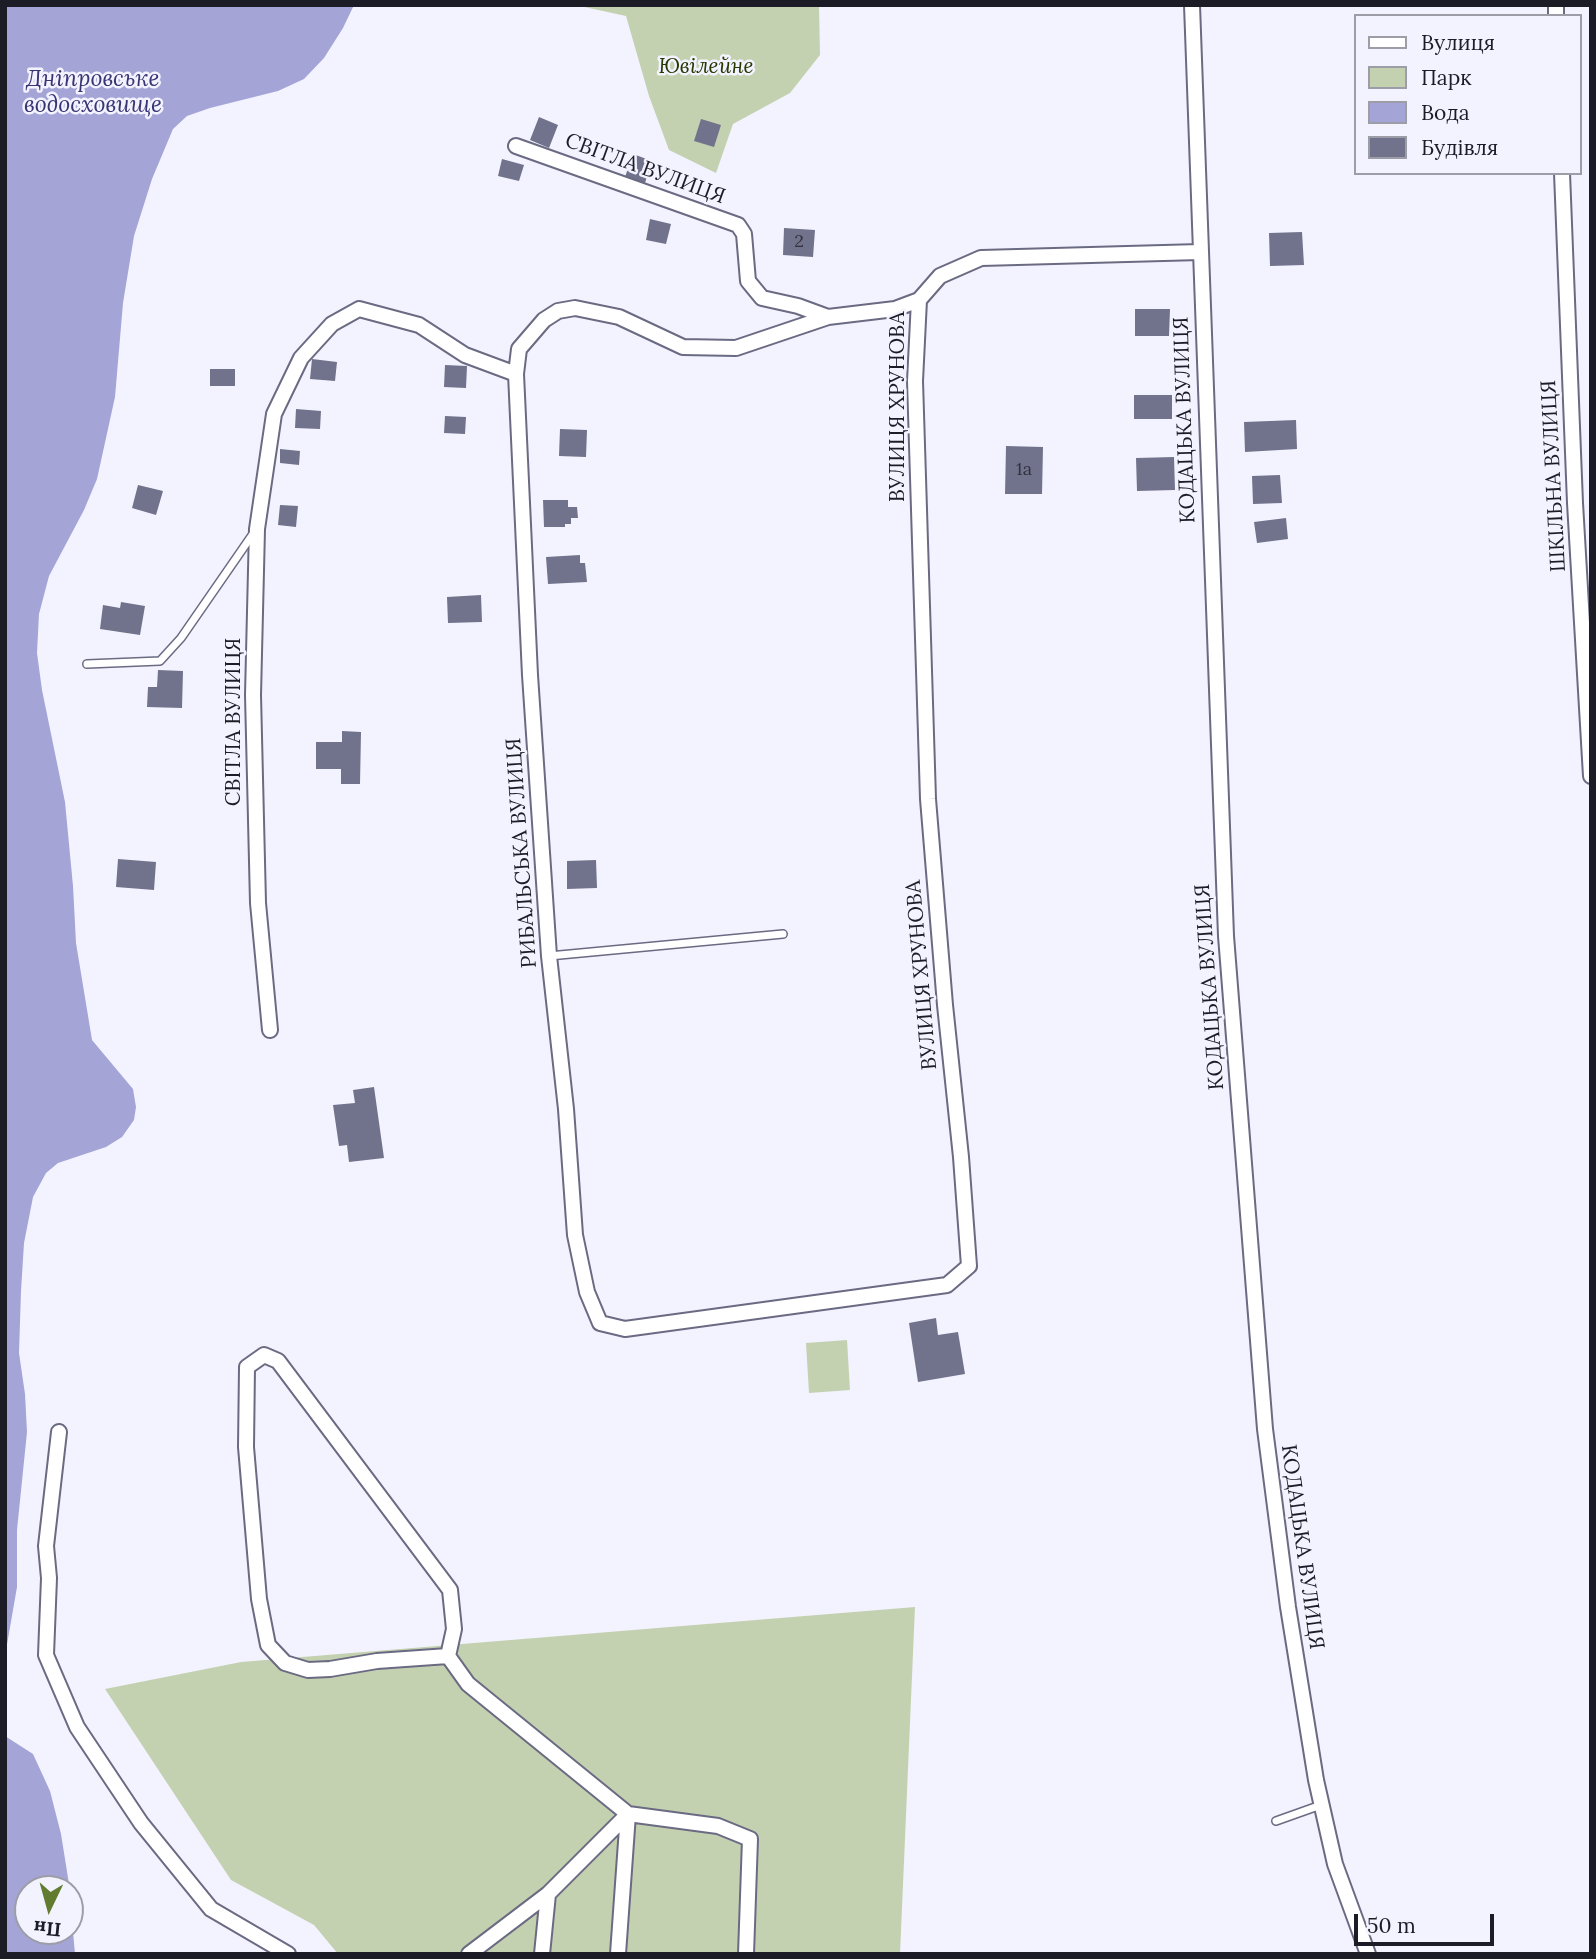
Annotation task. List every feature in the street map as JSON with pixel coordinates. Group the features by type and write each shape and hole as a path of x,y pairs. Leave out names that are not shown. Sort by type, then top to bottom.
{"street":[{"name":"КОДАЦЬКА ВУЛИЦЯ","path":"1192,5 1227,949 1265,1430 1288,1607 1321,1805 1335,1864 1368,1954"},
{"name":"СВІТЛА ВУЛИЦЯ","path":"516,146 738,225 744,234 748,281 762,298 798,306 828,317"},
{"name":"ШКІЛЬНА ВУЛИЦЯ","path":"1562,175 1575,503 1591,776"},
{"path":"919,300 940,276 981,258 1200,252"},
{"name":"РИБАЛЬСЬКА ВУЛИЦЯ","path":"600,1324 587,1292 575,1235 566,1109 550,956 530,675 516,374 519,349 544,320 558,311 575,308 619,317 683,347 736,348 828,317 895,309 919,300"},
{"name":"ВУЛИЦЯ ХРУНОВА","path":"600,1324 625,1329 947,1285 969,1266 928,799 915,381 919,300"},
{"name":"СВІТЛА ВУЛИЦЯ","path":"270,1030 258,902 253,695 257,529 274,414 301,358 332,324 359,309 419,325 465,355 516,374"},
{"path":"448,1656 308,1670 285,1662 268,1645 259,1599 246,1447 247,1367 264,1355 278,1361 450,1590 454,1629 448,1656 468,1685 628,1814 718,1826 750,1839 746,1954"},
{"path":"59,1432 46,1546 49,1578 46,1655 77,1727 141,1823 211,1909 288,1954"},
{"path":"469,1954 548,1894 628,1814"},
{"path":"618,1954 628,1814"},
{"path":"542,1954 548,1894"}],"lane":[{"path":"88,664 160,661 181,638 257,529"},
{"path":"550,956 782,934"},
{"path":"1276,1821 1321,1805"}],"green space":[{"name":"Ювілейне","path":"575,5 819,5 820,55 790,93 733,124 716,173 669,150 649,96 626,16"},
{"path":"847,1340 850,1390 809,1393 806,1343"},
{"path":"915,1607 900,1954 338,1954 314,1925 231,1880 105,1689 241,1662"}],"water":[{"name":"Дніпровське водосховище","path":"5,5 354,5 324,58 304,79 278,91 187,116 173,129 152,179 134,236 123,303 115,397 97,479 49,576 39,614 37,653 65,802 76,943 92,1040 133,1089 136,1107 134,1120 122,1137 106,1147 58,1163 46,1173 33,1197 24,1243 19,1353 27,1432 17,1530 17,1587 5,1656"},
{"path":"5,1736 33,1754 50,1791 68,1875 14,1875 14,1945 74,1945 75,1954 5,1954"}],"building":[{"path":"539,117 558,125 549,148 530,140"},
{"path":"701,119 721,125 714,147 694,141"},
{"path":"633,154 652,161 645,183 625,177"},
{"path":"502,159 524,165 519,181 498,176"},
{"path":"650,219 671,224 666,244 646,240"},
{"path":"784,228 815,230 813,257 783,255"},
{"path":"1302,232 1304,265 1270,266 1269,233"},
{"path":"1135,309 1170,309 1169,336 1135,336"},
{"path":"312,359 337,362 335,381 310,379"},
{"path":"445,365 467,366 466,388 444,387"},
{"path":"210,369 235,369 235,386 210,386"},
{"path":"1134,395 1172,395 1172,419 1134,419"},
{"path":"296,409 321,411 320,429 295,428"},
{"path":"445,416 466,417 465,434 444,433"},
{"path":"1296,420 1297,449 1245,452 1244,422"},
{"path":"560,429 587,430 586,457 559,456"},
{"path":"1006,446 1043,447 1042,494 1005,494"},
{"path":"280,449 300,451 299,465 280,463"},
{"path":"1174,457 1175,490 1137,491 1136,458"},
{"path":"1280,475 1282,503 1253,504 1252,476"},
{"path":"138,485 163,491 156,515 132,508"},
{"path":"543,500 568,500 568,507 577,507 578,518 571,518 571,524 565,524 565,527 544,527"},
{"path":"280,505 298,506 296,527 278,525"},
{"path":"1286,518 1288,539 1257,543 1254,522"},
{"path":"580,555 580,563 585,563 587,582 548,584 546,557"},
{"path":"481,595 482,622 448,623 447,597"},
{"path":"121,602 145,606 140,635 100,629 103,605 120,608"},
{"path":"158,670 183,671 182,708 147,707 148,687 157,687"},
{"path":"342,731 361,732 360,784 341,784 341,769 316,769 316,742 342,742"},
{"path":"118,859 156,862 154,890 116,887"},
{"path":"596,860 597,888 567,889 567,861"},
{"path":"374,1087 384,1158 349,1162 347,1145 339,1146 333,1105 355,1103 353,1090"},
{"path":"936,1318 938,1335 958,1332 965,1374 918,1382 909,1323"}]}
